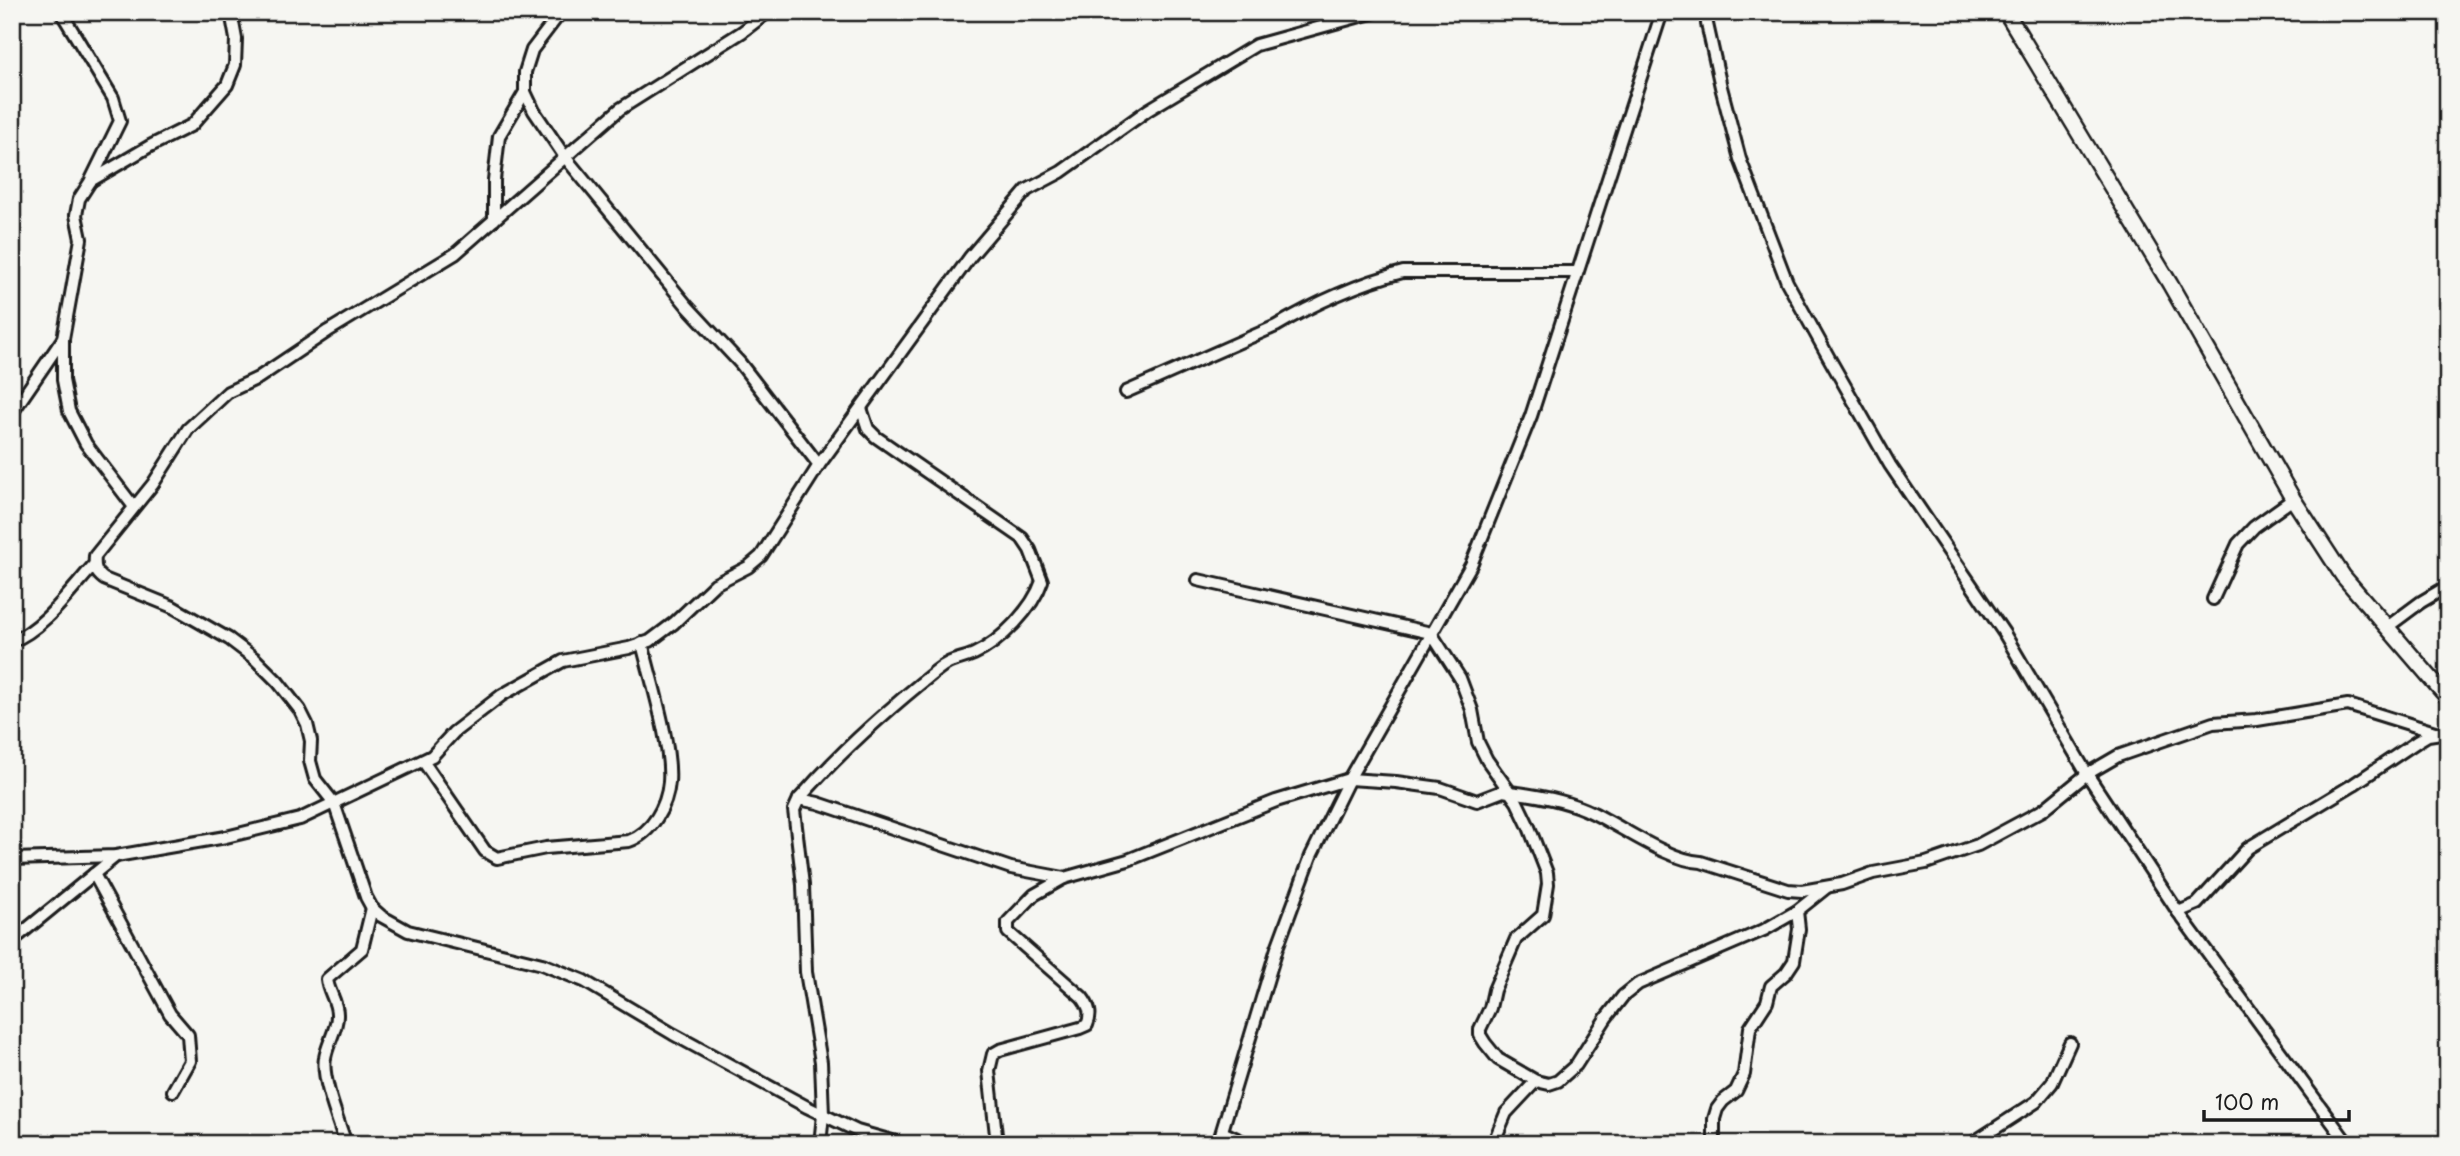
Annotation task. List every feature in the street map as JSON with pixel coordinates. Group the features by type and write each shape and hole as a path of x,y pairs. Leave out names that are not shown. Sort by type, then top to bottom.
{"street":[{"path":"61,12 113,98 120,121 79,199 76,215 81,239 63,339 63,380 69,411 86,444 134,507"},
{"path":"90,182 192,125 227,85 235,65 236,39 231,12"},
{"path":"494,220 494,180 499,136 524,92 525,72 533,50 561,12"},
{"path":"345,1144 325,1073 324,1060 337,1017 337,1006 327,979 362,949 372,908 334,803 315,779 310,761 311,741 307,724 300,710 278,682 254,658 229,639 173,607 104,579 97,574 95,556 153,484 188,429 228,392 258,379 328,331 455,254 620,109 742,32 768,12"},
{"path":"12,859 116,856 264,829 300,819 432,756 454,732 502,695 563,661 650,641 674,623 715,584 748,567 761,556 819,465 970,257 1027,190 1061,172 1149,110 1256,45 1375,12"},
{"path":"1218,1144 1277,948 1311,856 1349,779 1471,565 1531,416 1662,12"},
{"path":"1707,12 1707,24 1740,159 1787,282 1890,465 2004,633 2087,775 2178,912 2348,1144"},
{"path":"2006,12 2170,284 2293,499 2343,576 2448,698"},
{"path":"524,92 565,157 688,307 740,363 819,465"},
{"path":"1126,392 1254,336 1299,312 1387,276 1403,272 1577,272"},
{"path":"12,413 63,339"},
{"path":"820,1144 821,1062 806,972 803,885 794,810 799,799 827,767 887,712 953,659 971,655 1003,636 1033,599 1042,581 1030,550 1022,538 876,438 868,429 861,408"},
{"path":"2213,598 2238,544 2254,527 2293,499"},
{"path":"12,641 23,638 94,565"},
{"path":"1198,580 1431,633 1460,678 1472,710 1478,742 1529,827 1546,873 1546,909 1541,919 1527,928 1512,945 1509,959 1480,1029 1480,1035 1498,1059 1536,1081 1549,1084 1564,1077 1576,1065 1623,996 1638,984 1735,944 1797,911 1827,887"},
{"path":"2386,628 2448,586"},
{"path":"423,761 485,851 497,858 546,848 629,841 642,837 656,819 669,782 666,745 642,643"},
{"path":"997,1144 989,1071 993,1054 1080,1028 1087,1025 1089,1020 1088,1005 1082,997 1008,932 1009,922 1034,895 1064,878 1128,860 1276,801 1349,779 1440,788 1477,801 1503,791 1568,804 1592,812 1687,860 1788,890 1802,891 1926,863 1978,845 2043,810 2087,775 2118,756 2213,723 2257,720 2339,706 2361,708 2443,732"},
{"path":"2178,912 2204,898 2248,848 2354,784 2418,741 2443,732"},
{"path":"799,799 1011,868 1064,878"},
{"path":"12,941 116,856"},
{"path":"94,874 170,1014 188,1035 190,1061 173,1091"},
{"path":"372,908 408,930 542,964 584,981 743,1074 822,1115 857,1131 903,1144"},
{"path":"1714,1144 1714,1119 1717,1109 1736,1091 1744,1074 1750,1028 1767,1002 1771,986 1786,973 1794,961 1799,929 1797,911"},
{"path":"1971,1144 2036,1102 2052,1083 2070,1043"},
{"path":"1493,1144 1506,1113 1536,1081"},
{"path":"1222,1132 1248,1144"}]}
